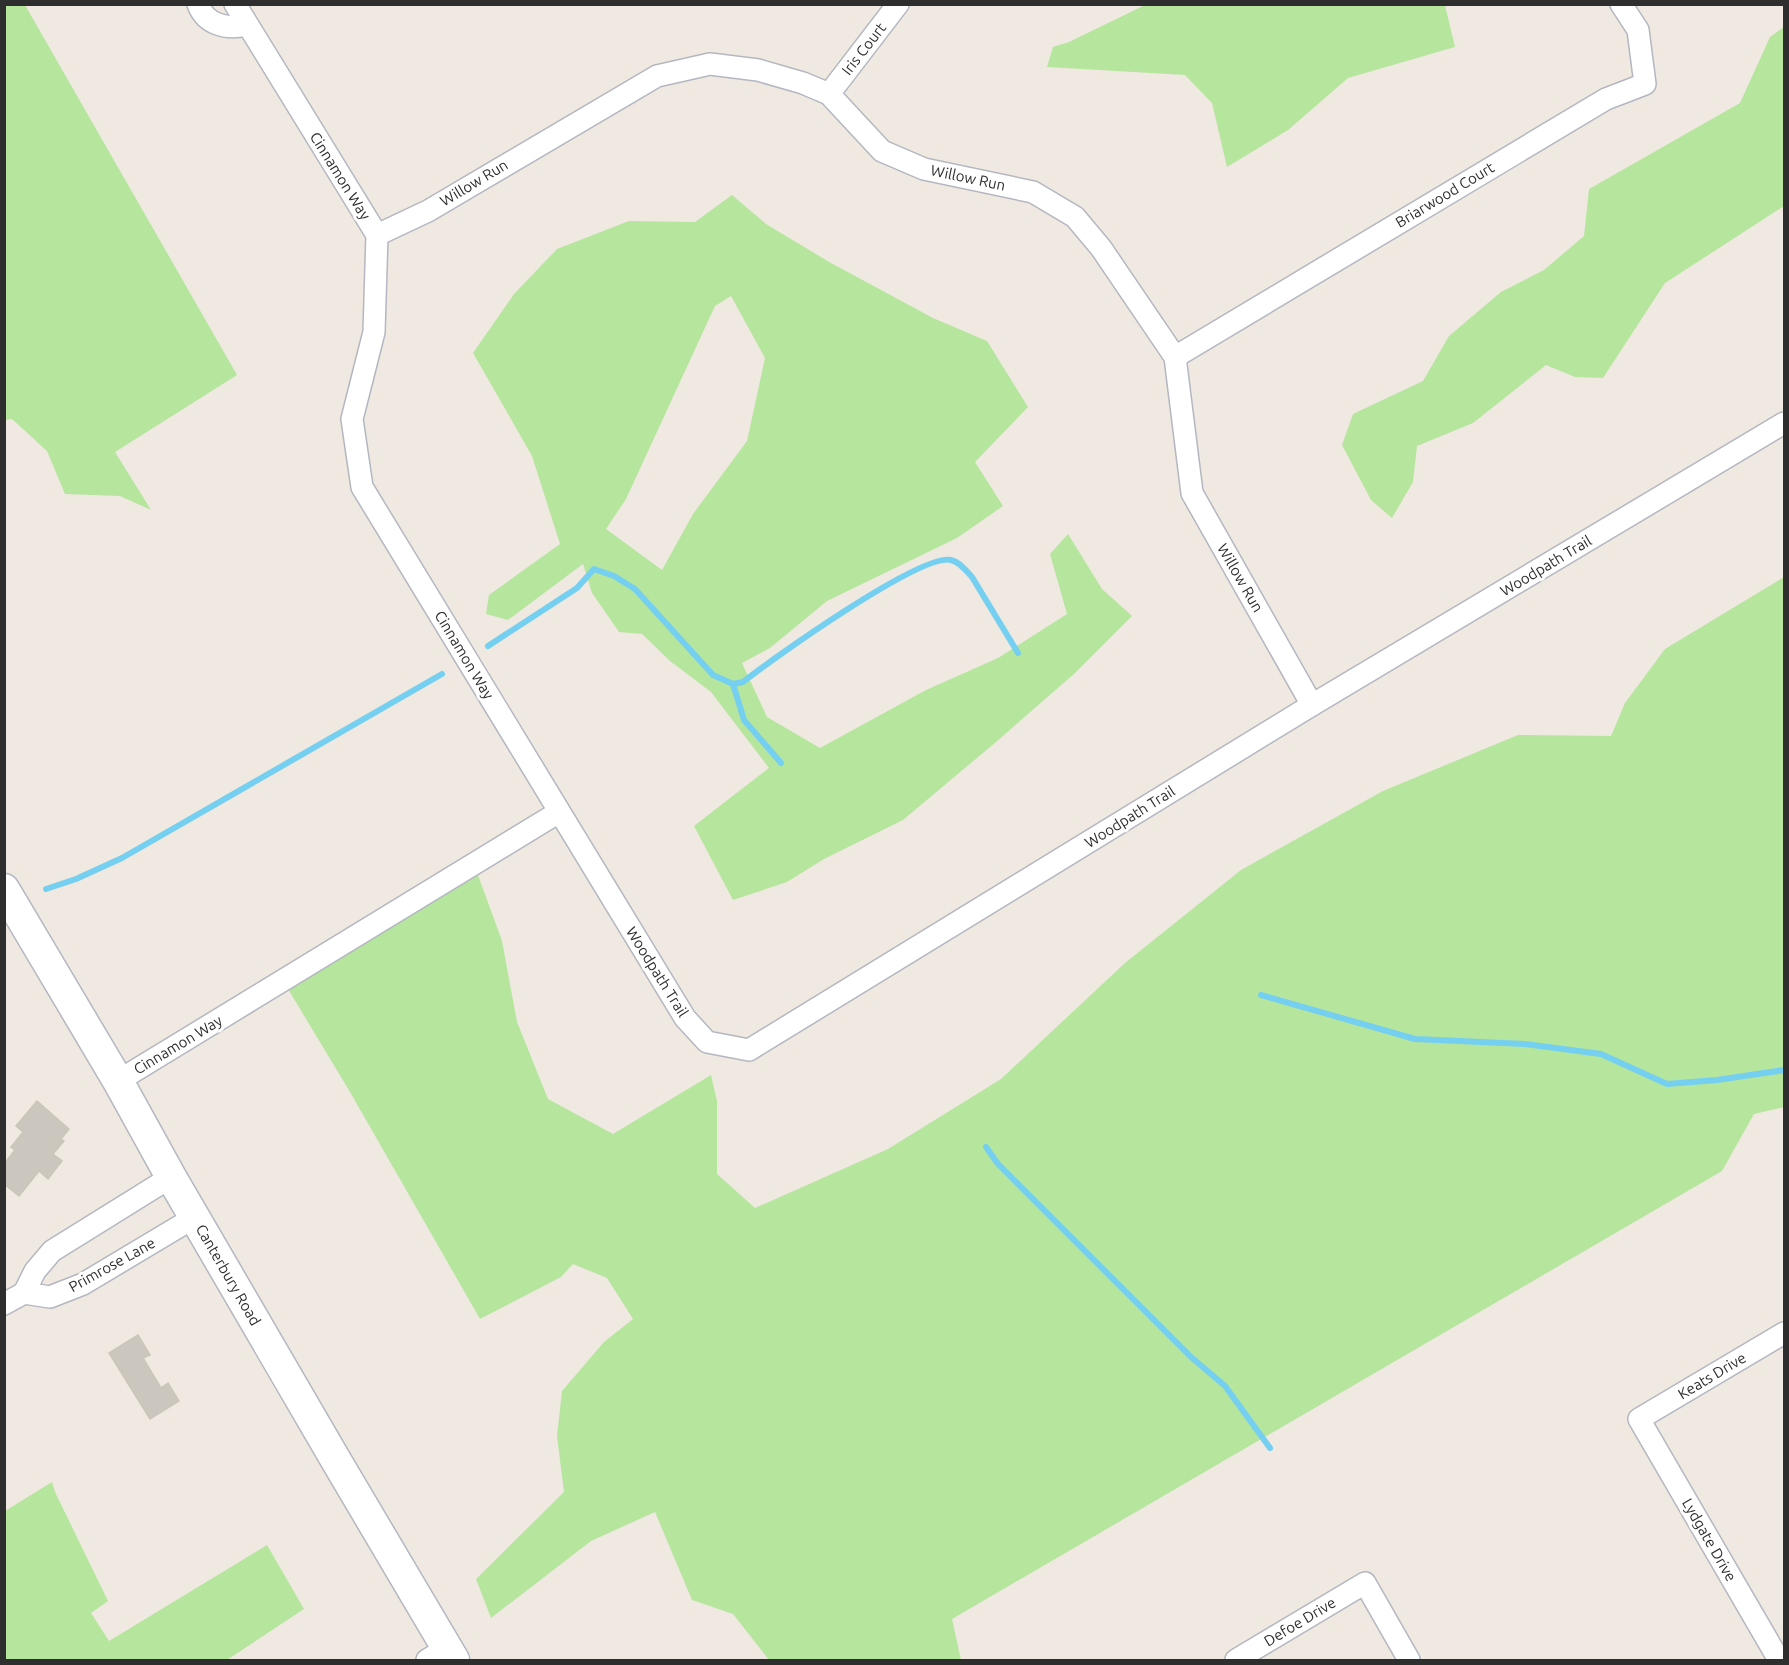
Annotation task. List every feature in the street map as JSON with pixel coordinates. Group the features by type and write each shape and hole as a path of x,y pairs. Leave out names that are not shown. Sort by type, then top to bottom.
{"street":[{"path":"198,4 202,15 214,24 237,27 246,25"},
{"name":"Cinnamon Way","path":"118,1081 559,812 362,487 352,419 374,332 377,235 235,4"},
{"name":"Iris Court","path":"829,94 898,4"},
{"name":"Briarwood Court","path":"1175,357 1606,99 1645,84 1638,30 1621,4"},
{"name":"Willow Run","path":"377,235 428,211 657,76 710,64 758,70 803,83 829,94 882,150 924,170 1033,192 1075,217 1101,248 1175,357 1192,493 1312,705"},
{"name":"Woodpath Trail","path":"559,812 685,1018 707,1042 749,1050 1312,705 1785,423"},
{"name":"Canterbury Road","path":"4,889 118,1081 443,1656"},
{"path":"4,1304 24,1293 35,1271 52,1251 171,1177"},
{"name":"Primrose Lane","path":"24,1293 50,1297 83,1284 195,1217"},
{"name":"Keats Drive","path":"1640,1419 1785,1333"},
{"name":"Lydgate Drive","path":"1640,1419 1779,1660"},
{"name":"Defoe Drive","path":"1236,1660 1365,1584 1409,1660"}],"green space":[{"path":"5,4 25,5 237,375 115,452 151,510 120,496 65,494 47,451 12,419 5,420"},
{"path":"1145,5 1445,5 1455,47 1348,78 1288,130 1227,167 1212,103 1185,75 1047,67 1053,47 1069,42"},
{"path":"1784,27 1784,206 1665,283 1603,378 1575,377 1546,365 1473,423 1417,446 1413,482 1392,518 1371,500 1342,445 1353,414 1423,381 1449,336 1501,292 1544,270 1584,236 1589,189 1740,103 1770,37"},
{"path":"732,195 766,224 831,263 933,318 987,341 1028,407 975,462 1003,506 957,538 827,601 770,648 742,663 767,717 820,748 926,690 998,658 1067,614 1050,554 1068,534 1102,589 1132,616 1075,673 903,820 824,859 787,882 733,900 694,826 769,768 711,692 670,661 642,634 619,632 592,593 583,564 508,620 486,614 489,595 560,544 532,456 473,353 514,294 557,249 629,221 695,222","holes":["731,296 765,358 747,441 693,514 662,570 606,529 626,499 715,306"]},
{"path":"1784,577 1784,1107 1754,1114 1722,1171 952,1619 961,1660 769,1660 733,1614 692,1600 655,1512 591,1541 491,1618 476,1579 564,1492 557,1436 562,1391 604,1342 633,1319 607,1278 573,1264 561,1277 480,1319 288,989 478,875 502,941 517,1022 548,1099 613,1134 711,1075 717,1101 717,1174 755,1208 888,1149 1001,1079 1125,963 1241,870 1383,791 1518,735 1611,736 1625,703 1665,649"},
{"path":"52,1482 108,1601 91,1613 109,1641 267,1545 304,1609 227,1660 5,1660 5,1511"}],"building":[{"path":"37,1101 69,1129 61,1139 64,1141 53,1154 62,1161 48,1179 39,1171 19,1196 4,1184 4,1164 15,1150 11,1147 23,1132 16,1126"},
{"path":"138,1335 150,1355 143,1358 161,1388 168,1383 179,1401 150,1419 109,1353"}],"waterway":[{"path":"488,646 577,588 594,569 614,576 635,589 713,675 733,684 743,682 814,631 880,589 935,562 951,560 972,577 1018,653"},
{"path":"46,889 76,879 122,858 442,674"},
{"path":"733,684 744,720 781,763"},
{"path":"1261,995 1415,1039 1525,1044 1601,1054 1667,1084 1717,1080 1784,1070"},
{"path":"986,1147 998,1164 1191,1357 1225,1386 1270,1448"}]}
